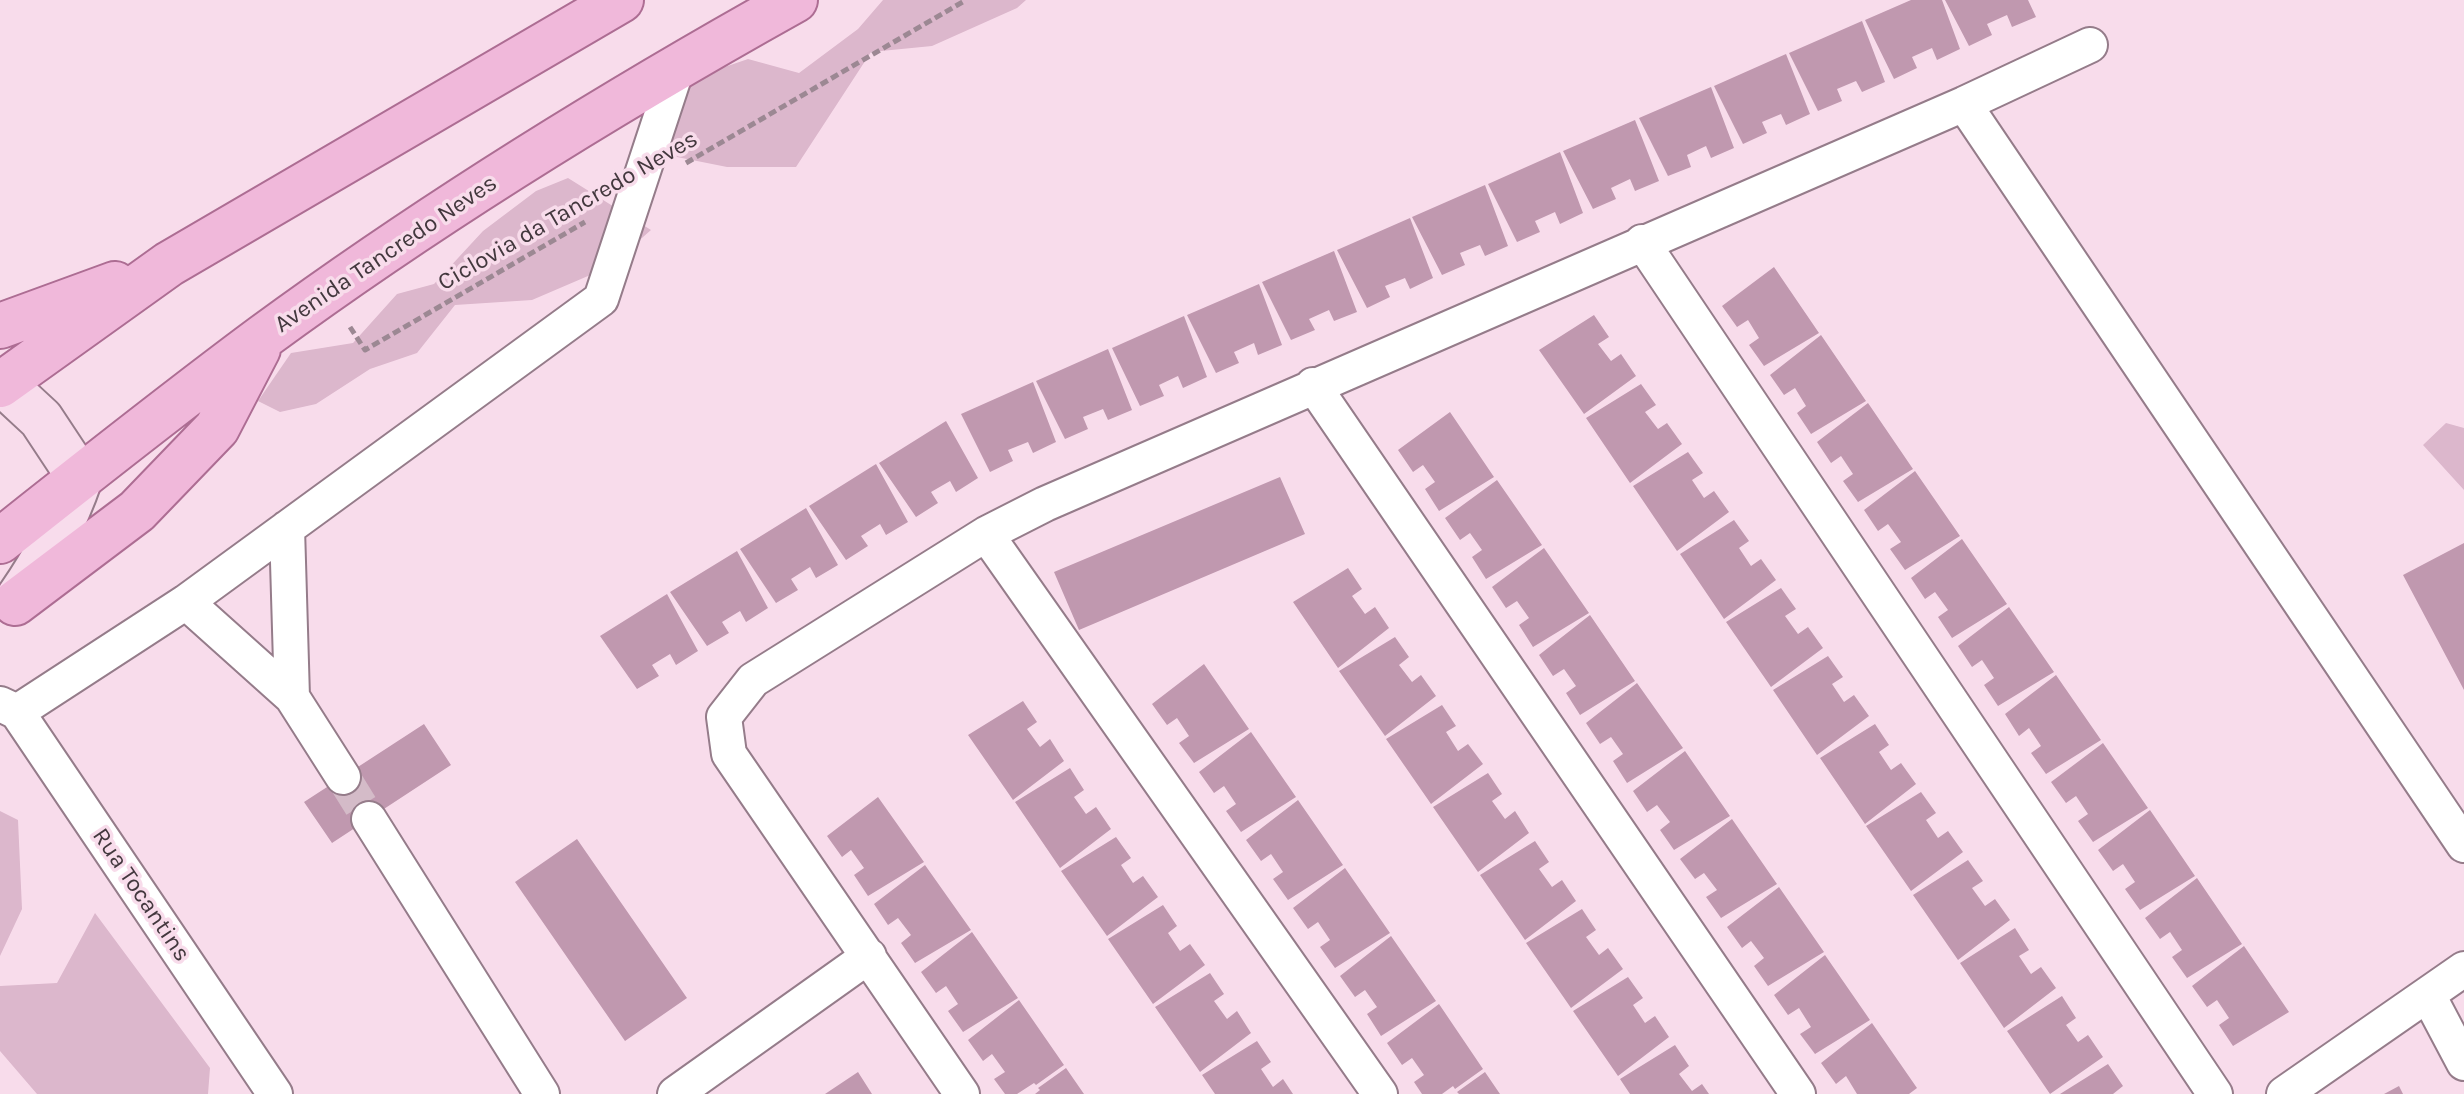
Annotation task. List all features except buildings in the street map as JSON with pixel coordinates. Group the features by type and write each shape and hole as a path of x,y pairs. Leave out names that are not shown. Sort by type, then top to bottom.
{"main road":[{"path":"7,609 47,557 67,518 80,478 41,419 1,383 169,264 621,0"},
{"name":"Avenida Tancredo Neves","path":"0,541 265,336 455,206 678,65 795,0"},
{"path":"0,326 169,264"},
{"path":"7,609 137,511 217,428 265,336"}],"street":[{"path":"962,1094 729,754 724,717 753,680 986,534 1114,473 1964,104 2090,45"},
{"path":"9,708 186,602 601,299 678,65"},
{"path":"1964,104 2464,845"},
{"path":"1642,242 2215,1094"},
{"path":"1313,385 1798,1094"},
{"path":"287,528 292,697"},
{"path":"986,534 1380,1094"},
{"path":"186,602 292,697 343,777"},
{"name":"Rua Tocantins","path":"9,708 275,1094"},
{"path":"369,819 542,1094"},
{"path":"675,1094 869,956"},
{"path":"2284,1094 2464,969"},
{"path":"2428,995 2464,1063"}],"path":[{"name":"Ciclovia da Tancredo Neves","path":"328,293 365,350 966,0"}],"shaded area":[{"path":"883,0 1026,0 1017,8 932,46 871,52 796,167 727,167 662,154 687,80 748,59 799,73 858,29"},
{"path":"568,178 651,230 609,267 532,300 455,305 417,353 370,369 316,404 280,412 258,401 291,353 353,343 397,294 434,284 483,231 536,191"},
{"path":"2446,423 2464,428 2464,490 2423,445"},
{"path":"0,811 18,820 22,909 0,956"},
{"path":"95,913 210,1068 208,1094 37,1094 0,1051 0,986 57,983"}],"tunnel":[{"path":"343,777 369,819"}]}
